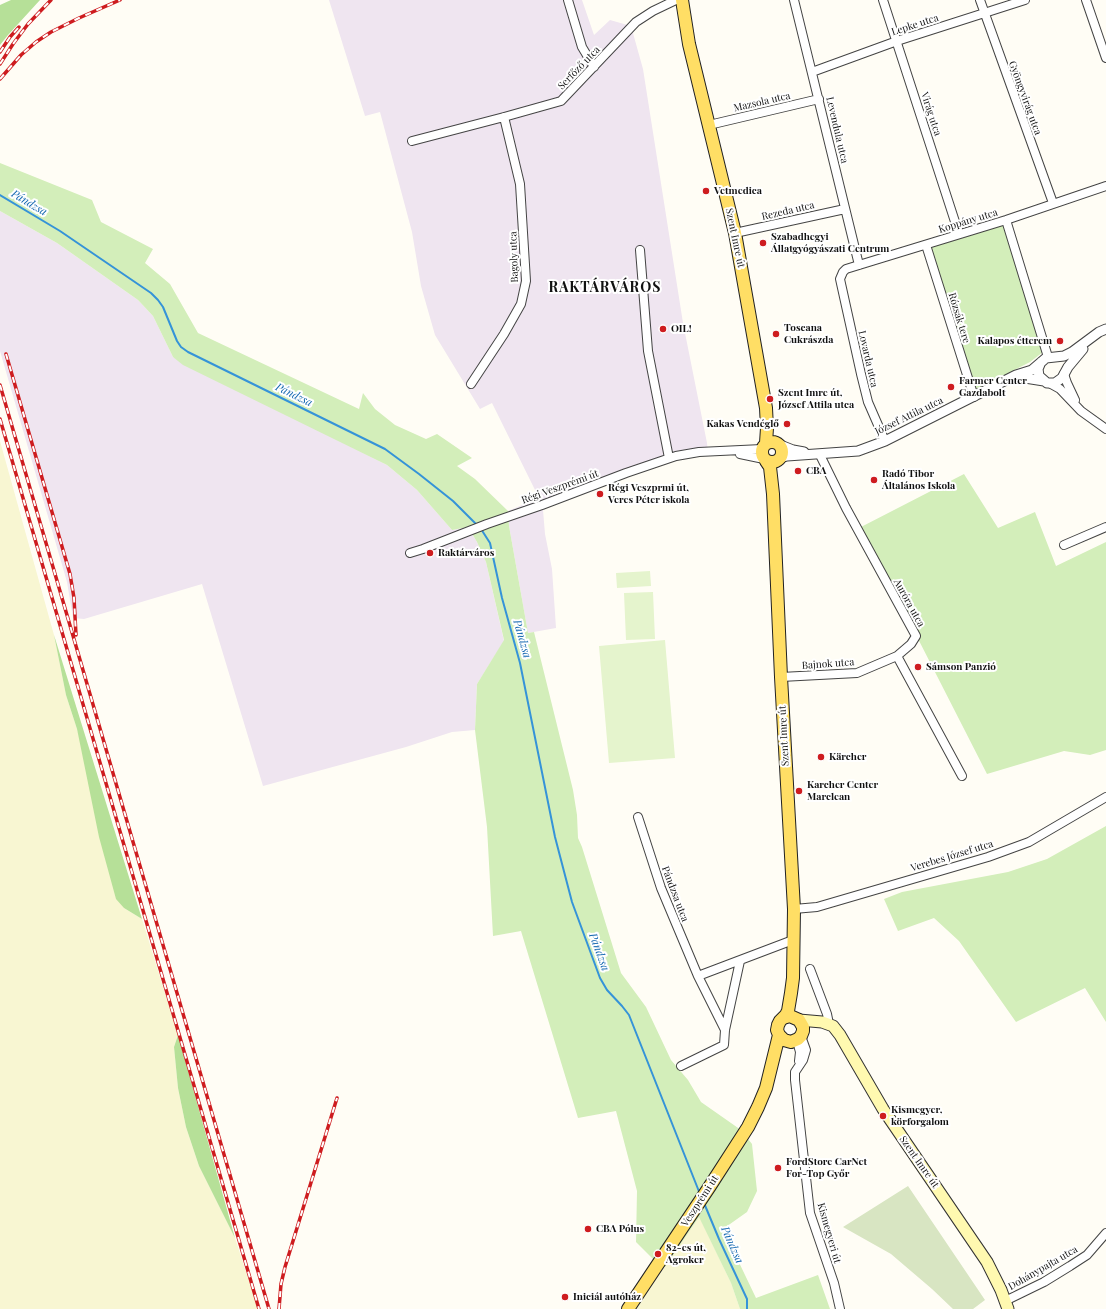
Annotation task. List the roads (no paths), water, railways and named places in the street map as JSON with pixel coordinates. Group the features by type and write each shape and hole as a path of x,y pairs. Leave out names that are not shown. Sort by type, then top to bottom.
{"main road":[{"name":"Szent Imre út","path":"682,0 689,44 735,233 766,408 771,420 771,452 781,677 794,909 793,978 797,1031"},
{"name":"Szent Imre út","path":"779,1034 777,1030 778,1025 786,1015 793,978"},
{"path":"783,1018 790,1016 797,1031"},
{"path":"779,1034 784,1040 797,1031 817,1021 829,1024"},
{"name":"Szent Imre út","path":"829,1024 833,1026 840,1035 882,1109 987,1262 1006,1305"},
{"name":"Veszprémi út","path":"628,1309 748,1127 773,1074 780,1050 797,1031"},
{"name":"Veszprémi út","path":"766,1088 779,1034"}],"street":[{"path":"568,0 582,47 594,67"},
{"name":"Serfőző utca","path":"412,141 561,101 636,22 653,11 676,0"},
{"name":"Levendula utca","path":"794,0 859,265"},
{"name":"Virág utca","path":"883,0 959,234"},
{"name":"Gyöngyvirág utca","path":"980,0 1053,203"},
{"name":"Lepke utca","path":"812,72 897,41 1025,0"},
{"path":"1086,0 1106,58"},
{"name":"Mazsola utca","path":"709,125 819,99"},
{"name":"Bagoly utca","path":"471,384 511,322 520,304 526,281 520,184 504,117"},
{"name":"Koppány utca","path":"840,279 843,272 859,265 1006,220 1106,186"},
{"name":"Rezeda utca","path":"735,233 845,209"},
{"path":"1006,220 1047,359"},
{"name":"Rózsák tere","path":"926,245 974,397"},
{"path":"640,250 648,351 669,458"},
{"name":"Lovarda utca","path":"840,279 868,402 885,441"},
{"path":"1106,329 1096,334 1072,352 1064,356 1047,359 1038,369 1038,374 1047,382 1060,389 1081,411 1106,429"},
{"path":"1004,382 1025,378 1047,382 1059,381 1072,361 1096,334"},
{"path":"1047,359 1057,358 1063,362 1069,388 1081,411"},
{"name":"József Attila utca","path":"771,452 788,456 858,451 885,441 1016,375 1032,370 1047,359"},
{"name":"József Attila utca","path":"771,452 793,450 820,454"},
{"name":"Régi Veszprémi út","path":"410,553 669,458 698,452 771,452"},
{"name":"Auróra utca","path":"820,454 846,508 916,636 897,656"},
{"path":"1064,545 1106,527"},
{"path":"897,656 962,776"},
{"name":"Bajnok utca","path":"781,677 857,673 897,656"},
{"name":"Verebes József utca","path":"794,909 818,907 988,857 1029,842 1106,797"},
{"name":"Pándzsa utca","path":"638,818 661,888 698,976 725,1030"},
{"path":"698,976 793,940"},
{"path":"681,1066 724,1045 725,1030 740,961"},
{"name":"Szent Imre út","path":"810,969 827,1014 829,1024"},
{"name":"Kismegyeri út","path":"797,1031 796,1042 800,1052 798,1067 795,1072 795,1080 810,1213 834,1283 840,1309"},
{"name":"Dohánypajta utca","path":"1006,1305 1087,1255 1106,1233"}],"waterway":[{"name":"Pándzsa","path":"0,195 60,231 151,293 163,307 177,341 181,347 188,352 385,449 453,501 478,526"},
{"name":"Pándzsa","path":"481,529 490,543 502,598 520,663 555,837 572,902 600,978 607,990 629,1015 700,1194"},
{"name":"Pándzsa","path":"704,1203 747,1299 747,1309"}],"railway":[{"path":"0,64 28,24 51,0"},
{"path":"0,79 21,55 51,32 120,0"},
{"path":"0,52 19,27"},
{"path":"6,354 70,574 74,598 76,635"},
{"path":"0,385 269,1309"},
{"path":"0,419 259,1309"},
{"path":"279,1309 281,1284 285,1267 337,1098"}],"place":[{"name":"Vetmedica","path":"706,191"},
{"name":"Szabadhegyi Állatgyógyászati Centrum","path":"763,243"},
{"name":"OIL!","path":"663,329"},
{"name":"Toscana Cukrászda","path":"776,334"},
{"name":"Kalapos étterem","path":"1060,341"},
{"name":"Farmer Center Gazdabolt","path":"951,387"},
{"name":"Szent Imre út, József Attila utca","path":"770,399"},
{"name":"Kakas Vendéglő","path":"787,424"},
{"name":"CBA","path":"798,471"},
{"name":"Radó Tibor Általános Iskola","path":"874,480"},
{"name":"Régi Veszprmi út, Veres Péter iskola","path":"600,494"},
{"name":"Raktárváros","path":"430,553"},
{"name":"Sámson Panzió","path":"918,667"},
{"name":"Kärcher","path":"821,757"},
{"name":"Karcher Center Marclean","path":"799,791"},
{"name":"Kismegyer, körforgalom","path":"883,1116"},
{"name":"FordStore CarNet For-Top Győr","path":"778,1168"},
{"name":"CBA Pólus","path":"588,1229"},
{"name":"82-es út, Agroker","path":"658,1254"},
{"name":"Iniciál autóház","path":"565,1297"}],"district":[{"name":"RAKTÁRVÁROS","path":"605,288"}]}
